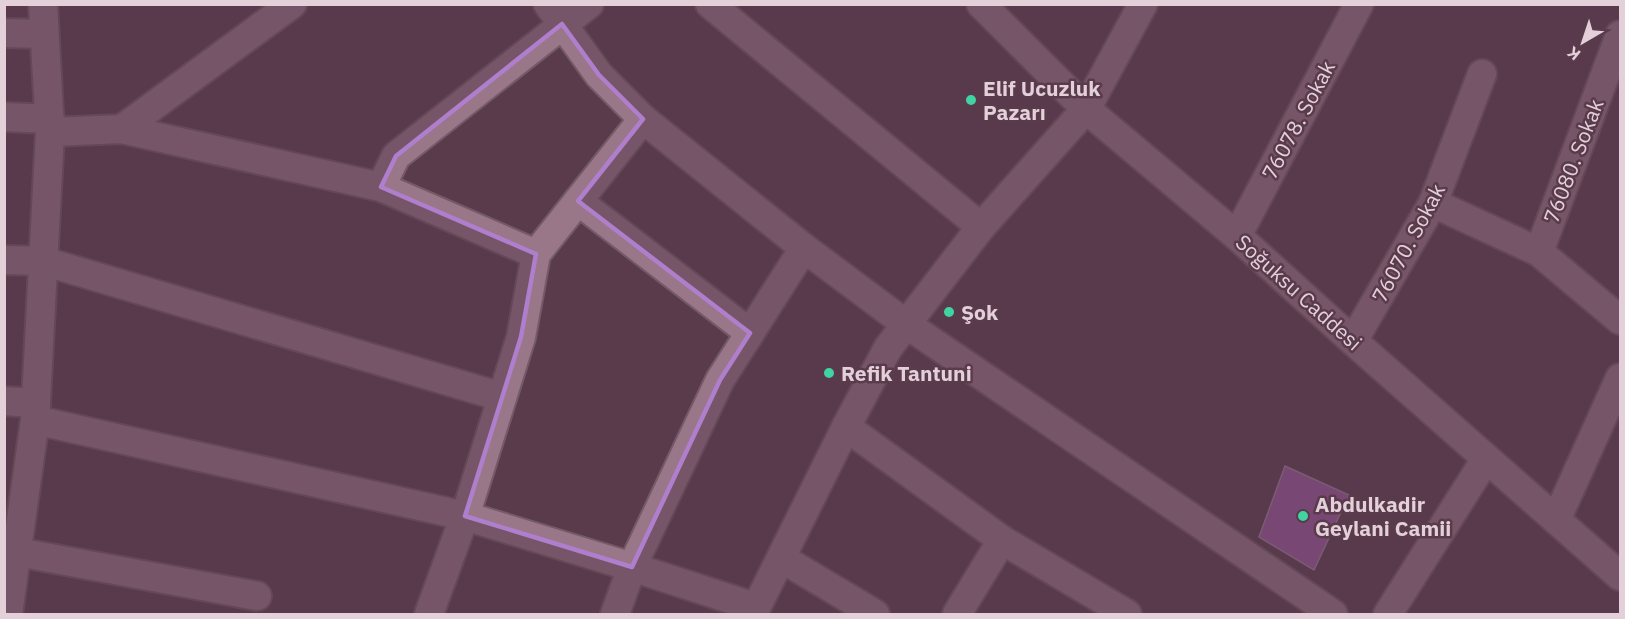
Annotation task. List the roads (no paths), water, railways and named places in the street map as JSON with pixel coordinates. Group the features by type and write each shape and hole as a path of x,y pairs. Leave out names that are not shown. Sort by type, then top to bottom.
{"street":[{"path":"122,129 292,4"},
{"path":"381,187 396,156 555,14 590,4"},
{"path":"710,4 981,227"},
{"name":"Soğuksu Caddesi","path":"981,4 1086,109 1237,236 1620,576"},
{"path":"4,401 35,412 465,516 632,567 754,611 888,348 981,227 1086,109 1143,4"},
{"name":"76078. Sokak","path":"1237,236 1359,4"},
{"path":"4,33 46,14 50,125 35,412 8,615"},
{"path":"555,14 599,75 643,118 804,248 906,324 1333,615"},
{"name":"76080. Sokak","path":"1539,252 1620,35"},
{"name":"76070. Sokak","path":"1353,341 1433,203 1482,74"},
{"path":"4,117 50,125 122,129 381,187 536,254"},
{"path":"429,615 465,516 521,337 536,254 643,118"},
{"path":"578,201 750,333"},
{"path":"1433,203 1539,252 1620,320"},
{"path":"615,615 632,567 720,380 804,248"},
{"path":"4,260 43,261 502,397"},
{"path":"1557,518 1620,378"},
{"path":"846,427 1002,540 1127,615"},
{"path":"1388,615 1486,459"},
{"path":"957,615 1002,540"},
{"path":"17,552 257,596"},
{"path":"781,558 875,615"}],"place":[{"name":"Elif Ucuzluk Pazarı","path":"971,100"},
{"name":"Şok","path":"949,312"},
{"name":"Refik Tantuni","path":"829,373"},
{"name":"Abdulkadir Geylani Camii","path":"1303,516"}]}
